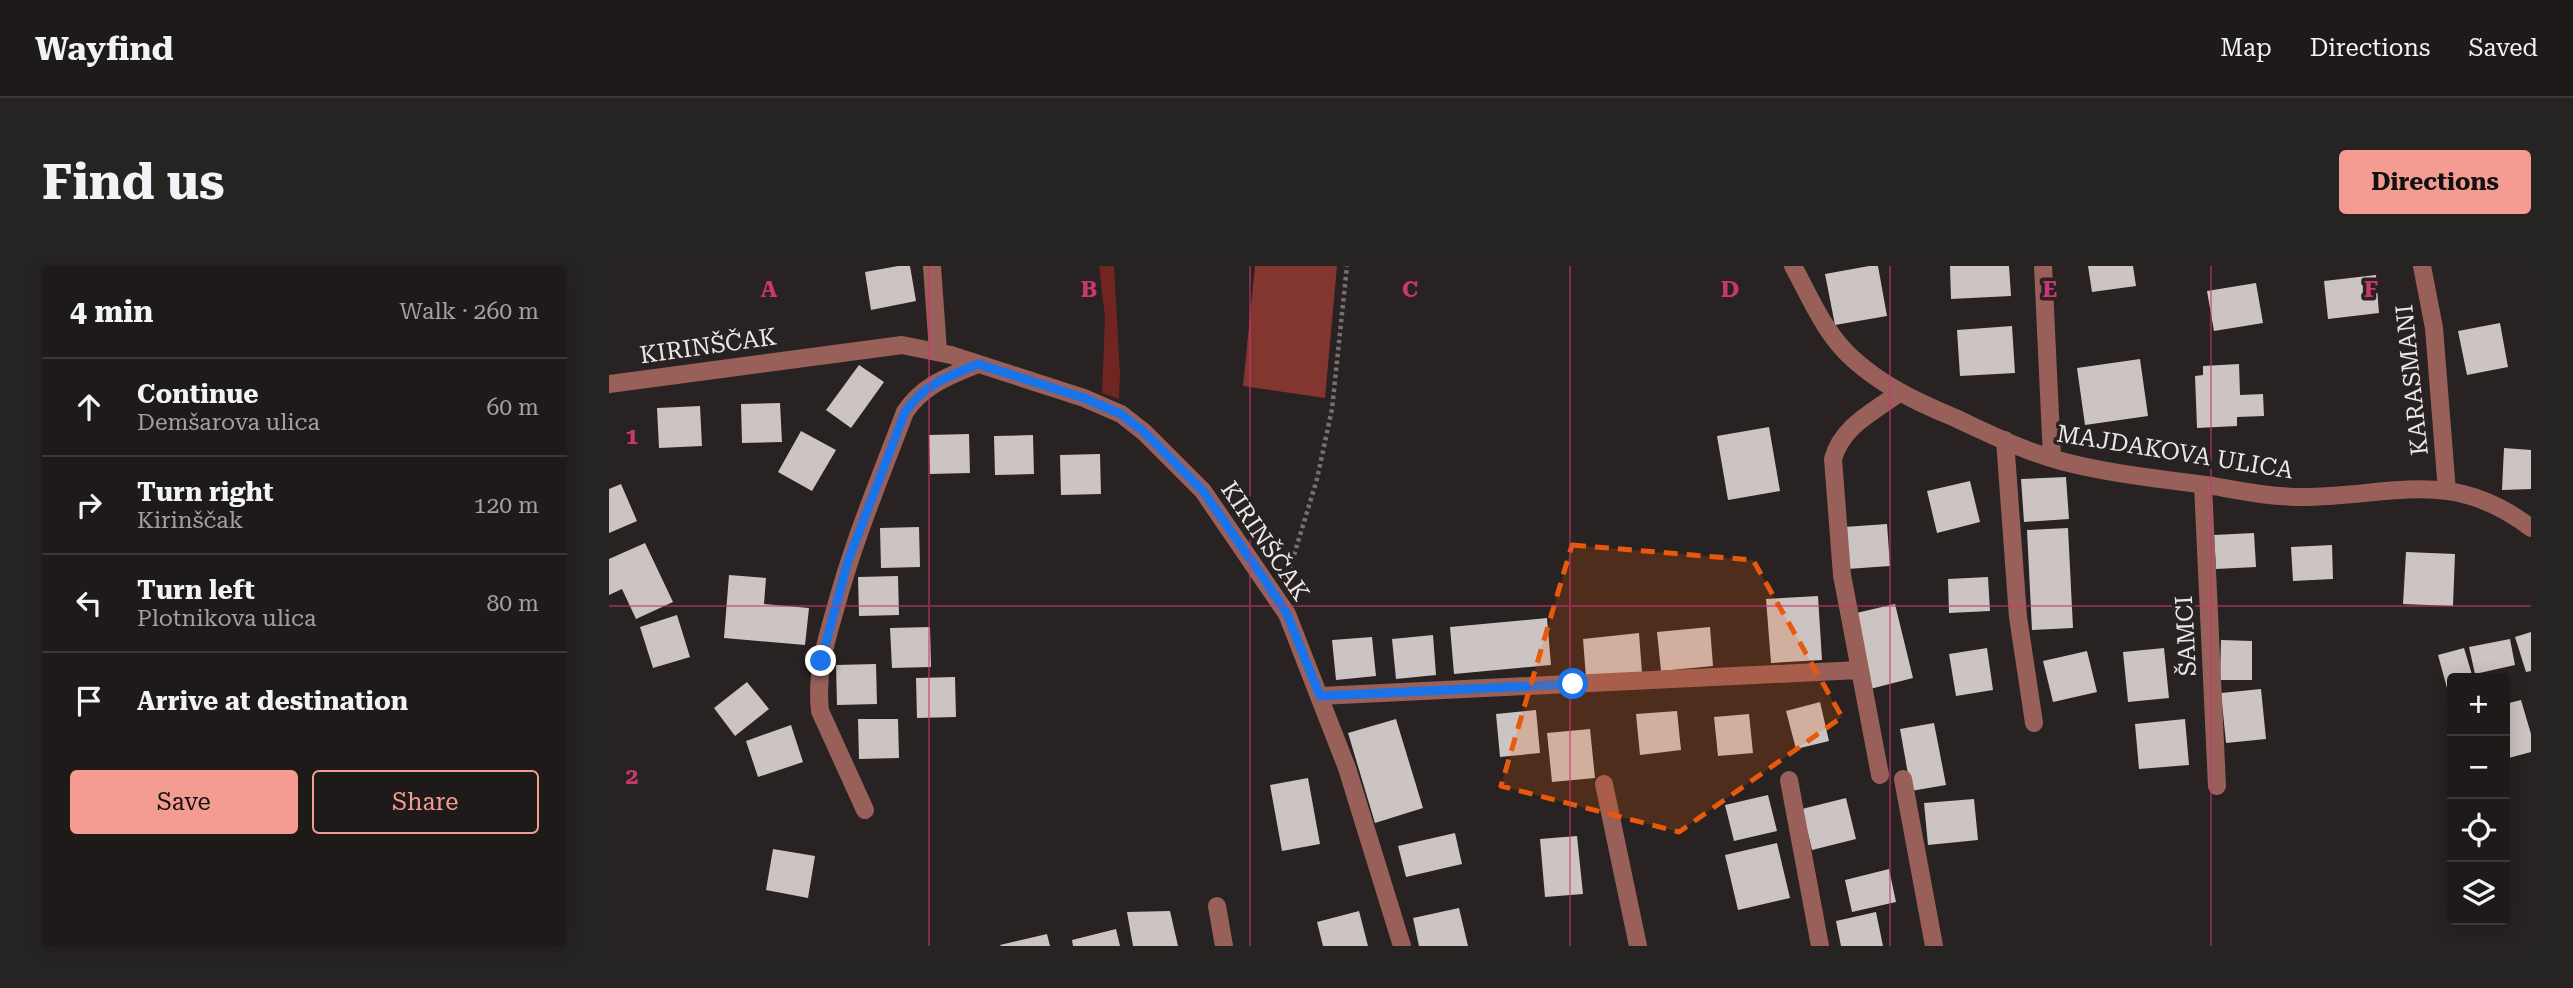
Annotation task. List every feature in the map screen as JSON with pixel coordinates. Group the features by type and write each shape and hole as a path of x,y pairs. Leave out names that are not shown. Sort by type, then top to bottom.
{"street":[{"path":"932,266 938,351"},
{"path":"2043,266 2052,458"},
{"name":"KARASMANI","path":"2422,266 2434,328 2447,491"},
{"name":"MAJDAKOVA ULICA","path":"1795,267 1827,330 1853,359 1899,393 2052,458 2270,496 2304,497 2423,488 2447,491 2482,500 2515,516 2531,528"},
{"name":"KIRINŠČAK","path":"609,384 902,345 938,351 1084,398 1121,414 1144,432 1203,491 1287,614 1347,768 1402,946"},
{"path":"865,810 820,711 818,693 821,661 848,561 905,412 913,400 929,386 978,364"},
{"path":"1880,775 1842,575 1833,459 1837,444 1848,429 1899,393"},
{"path":"2005,440 2018,617 2034,723"},
{"name":"ŠAMCI","path":"2203,485 2217,786"},
{"path":"1320,696 1859,670"},
{"path":"1903,779 1934,946"},
{"path":"1789,780 1820,946"},
{"path":"1604,784 1638,946"},
{"path":"1217,906 1224,946"}],"path":[{"path":"1280,603 1317,478 1332,409 1347,266"}],"highlighted area":[{"path":"1572,545 1753,560 1842,717 1679,832 1501,786"}],"shaded area":[{"path":"1099,266 1114,266 1119,399 1102,393 1105,318"},
{"path":"1255,266 1337,266 1325,398 1243,386"}],"building":[{"path":"910,266 916,301 871,310 865,272"},
{"path":"1878,266 1887,316 1835,325 1825,274"},
{"path":"1950,266 2009,266 2011,296 1951,299"},
{"path":"2088,266 2133,266 2136,286 2092,292"},
{"path":"2376,275 2379,313 2328,319 2324,281"},
{"path":"2256,283 2263,323 2214,331 2207,291"},
{"path":"2500,323 2508,367 2467,375 2458,331"},
{"path":"2012,326 2015,373 1960,376 1957,330"},
{"path":"2140,359 2148,416 2085,425 2077,368"},
{"path":"2239,364 2240,395 2263,394 2264,416 2237,417 2237,426 2197,428 2195,376 2203,375 2203,366"},
{"path":"859,365 884,382 851,428 826,410"},
{"path":"780,403 782,442 742,443 741,404"},
{"path":"700,406 702,446 659,448 657,408"},
{"path":"1769,427 1780,491 1728,500 1717,436"},
{"path":"801,431 836,450 812,491 778,472"},
{"path":"969,434 970,473 930,474 929,435"},
{"path":"1033,435 1034,474 995,475 994,436"},
{"path":"2504,448 2531,450 2531,489 2502,490"},
{"path":"1100,454 1101,494 1061,495 1060,455"},
{"path":"2066,477 2069,519 2024,522 2021,479"},
{"path":"1970,481 1980,522 1937,533 1927,491"},
{"path":"621,484 637,521 609,533 609,489"},
{"path":"1887,524 1890,566 1847,569 1844,527"},
{"path":"919,527 920,567 881,568 880,528"},
{"path":"2068,528 2073,628 2032,630 2027,530"},
{"path":"2254,533 2256,567 2216,569 2214,535"},
{"path":"645,543 673,602 636,619 622,589 609,595 609,559"},
{"path":"2332,545 2333,579 2293,581 2291,547"},
{"path":"2406,552 2455,554 2453,606 2403,604"},
{"path":"729,575 766,578 764,604 809,608 805,645 724,638"},
{"path":"898,576 899,615 859,616 858,577"},
{"path":"1988,577 1990,611 1949,613 1948,579"},
{"path":"1818,596 1822,660 1771,663 1766,599"},
{"path":"1895,604 1913,678 1870,689 1852,614"},
{"path":"677,615 690,657 653,668 640,627"},
{"path":"1547,618 1551,665 1454,674 1450,627"},
{"path":"930,627 931,667 892,668 890,628"},
{"path":"1710,627 1713,666 1661,671 1657,632"},
{"path":"2531,632 2531,671 2526,672 2515,637"},
{"path":"1639,633 1642,673 1586,678 1583,639"},
{"path":"1433,635 1436,675 1396,679 1392,639"},
{"path":"1372,637 1376,676 1336,680 1332,640"},
{"path":"2510,639 2515,665 2475,673 2469,647"},
{"path":"2221,640 2252,641 2252,680 2220,680"},
{"path":"1987,648 1993,690 1956,696 1949,654"},
{"path":"2164,648 2169,698 2128,702 2123,652"},
{"path":"2464,648 2472,673 2447,673 2447,688 2438,655"},
{"path":"2087,651 2097,692 2053,702 2043,661"},
{"path":"876,664 877,704 837,705 836,665"},
{"path":"955,677 956,717 917,718 916,678"},
{"path":"747,682 769,709 735,736 714,708"},
{"path":"2261,689 2266,739 2226,743 2221,693"},
{"path":"2521,700 2531,734 2531,752 2510,758 2510,736 2510,703"},
{"path":"1820,702 1829,741 1796,749 1786,711"},
{"path":"1536,710 1540,753 1500,757 1496,714"},
{"path":"1677,711 1681,750 1640,755 1636,714"},
{"path":"1749,714 1753,753 1718,756 1714,717"},
{"path":"858,719 898,719 899,758 859,759"},
{"path":"1396,719 1423,808 1375,823 1348,733"},
{"path":"2185,719 2189,765 2139,769 2135,724"},
{"path":"1934,723 1946,785 1911,791 1900,729"},
{"path":"791,725 803,762 758,777 746,741"},
{"path":"1590,729 1595,778 1552,782 1547,733"},
{"path":"1308,778 1320,844 1282,851 1270,785"},
{"path":"1768,795 1777,831 1734,841 1725,805"},
{"path":"1846,798 1856,839 1812,850 1802,809"},
{"path":"1974,799 1978,840 1928,845 1924,803"},
{"path":"1455,833 1462,864 1406,877 1398,846"},
{"path":"1577,836 1583,894 1545,897 1540,839"},
{"path":"1777,843 1790,898 1738,910 1725,855"},
{"path":"773,849 815,856 808,898 766,890"},
{"path":"1889,869 1896,902 1852,912 1845,880"},
{"path":"1459,908 1468,946 1419,946 1413,918"},
{"path":"1170,911 1178,946 1133,946 1127,912"},
{"path":"1359,911 1368,946 1323,946 1317,922"},
{"path":"1876,912 1883,946 1841,946 1836,921"},
{"path":"1116,929 1120,946 1073,946 1072,940"},
{"path":"1047,934 1050,946 1000,945"}],"route":[{"path":"821,661 848,561 905,412 913,400 929,386 978,364 1084,398 1121,414 1144,432 1203,491 1262,576 1287,614 1320,696 1573,684"}]}
